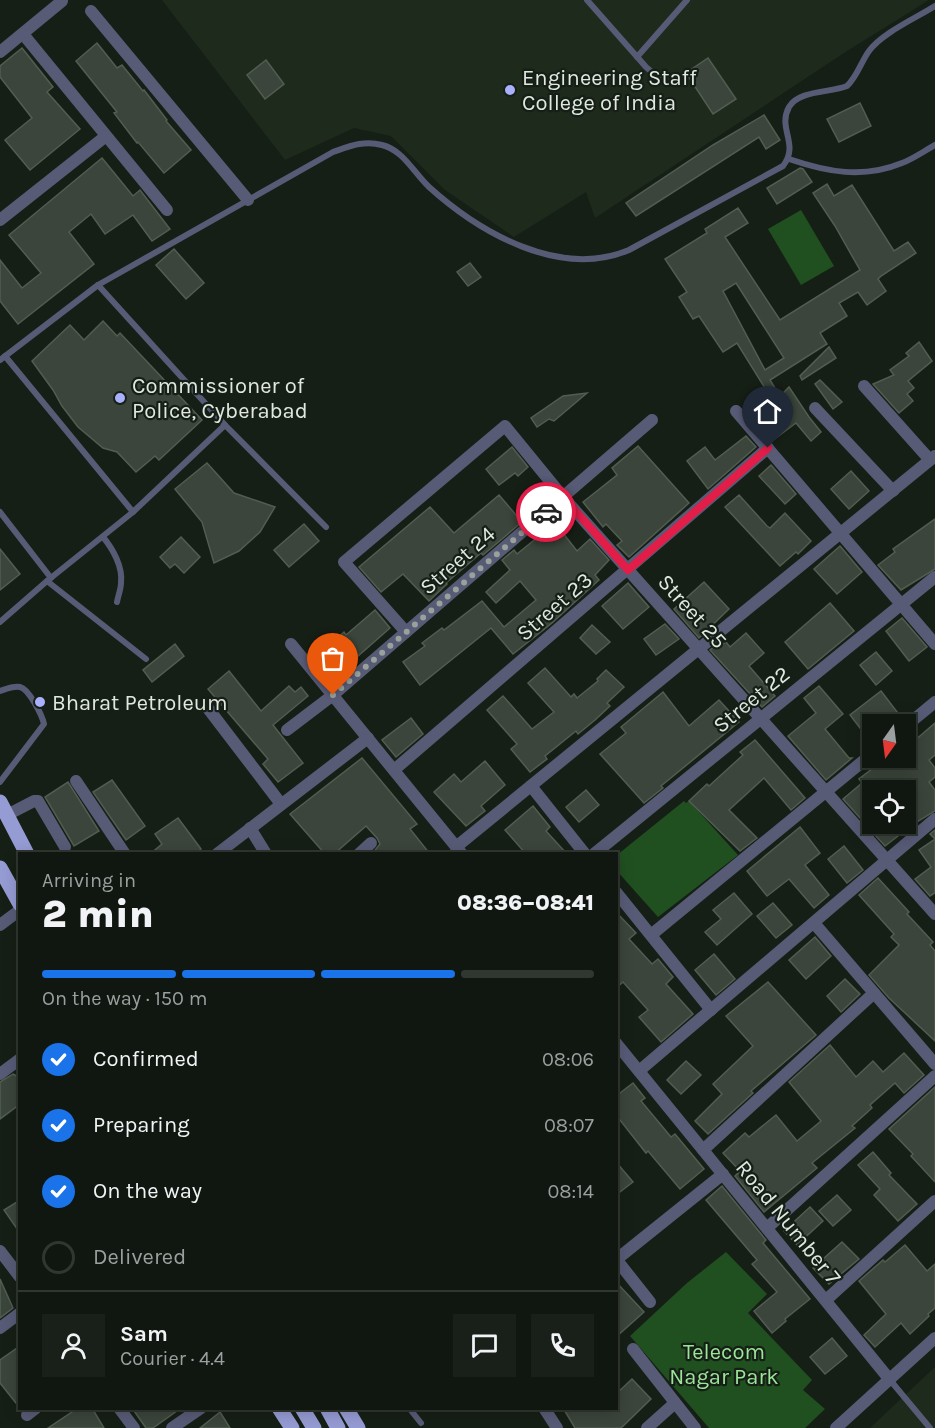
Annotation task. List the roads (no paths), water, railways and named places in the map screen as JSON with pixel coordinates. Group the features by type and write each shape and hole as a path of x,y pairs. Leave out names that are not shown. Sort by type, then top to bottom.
{"main road":[{"path":"3,808 26,852"},
{"path":"0,868 18,900"},
{"path":"280,1410 292,1428"},
{"path":"303,1410 314,1428"},
{"path":"328,1410 338,1428"},
{"path":"347,1410 358,1428"}],"street":[{"path":"0,52 62,2"},
{"path":"91,11 248,200"},
{"path":"23,34 167,210"},
{"path":"0,220 106,136"},
{"path":"291,644 459,850 531,786 933,458 864,386"},
{"path":"815,408 892,491"},
{"path":"736,411 935,644"},
{"name":"Street 24","path":"287,730 333,695 652,420"},
{"name":"Street 25","path":"406,632 344,562 505,426 563,497 935,915"},
{"name":"Street 23","path":"394,770 768,448"},
{"name":"Street 22","path":"596,852 935,578"},
{"path":"916,718 935,702"},
{"path":"207,706 281,804"},
{"path":"220,852 368,738"},
{"path":"651,935 862,762"},
{"path":"76,781 124,852"},
{"path":"531,786 583,852"},
{"path":"3,808 38,801 65,848"},
{"path":"639,1071 935,819"},
{"path":"250,828 265,852"},
{"path":"361,852 371,843"},
{"path":"618,894 711,1010"},
{"path":"0,924 18,911"},
{"path":"814,923 935,1064"},
{"path":"703,1150 874,993"},
{"name":"Road Number 7","path":"618,1045 890,1380"},
{"path":"0,1074 18,1060"},
{"path":"767,1228 935,1076"},
{"path":"618,1258 723,1174"},
{"path":"826,1300 935,1201"},
{"path":"0,1251 18,1274"},
{"path":"618,1260 650,1302"},
{"path":"0,1328 18,1314"},
{"path":"836,1428 935,1338"},
{"path":"633,1349 695,1428"},
{"path":"647,1428 675,1403"},
{"path":"120,1410 134,1428"},
{"path":"172,1428 198,1410"},
{"path":"545,1410 557,1428"}],"lane":[{"path":"587,0 637,57 653,73 660,75"},
{"path":"637,57 687,0"},
{"path":"133,512 3,358 98,285 333,152 363,142 394,149 429,186 461,212 500,237 538,253 581,259 611,258 778,170 789,159 791,152 786,117 791,103 801,97 847,86 852,82 870,49 882,38 935,6"},
{"path":"789,159 835,172 866,173 902,163 935,145"},
{"path":"98,285 225,425 326,527"},
{"path":"0,622 133,512 225,425"},
{"path":"0,512 49,580 146,659"},
{"path":"103,537 111,546 122,581 117,602"},
{"path":"0,691 14,687 27,690 44,724 0,782"},
{"name":"Road Number 7","path":"890,1380 930,1428"},
{"path":"411,1410 421,1423"}],"place":[{"name":"Engineering Staff College of India","path":"510,90"},
{"name":"Commissioner of Police, Cyberabad","path":"120,398"},
{"name":"Bharat Petroleum","path":"40,702"}],"park label":[{"name":"Telecom Nagar Park","path":"724,1364"}]}
